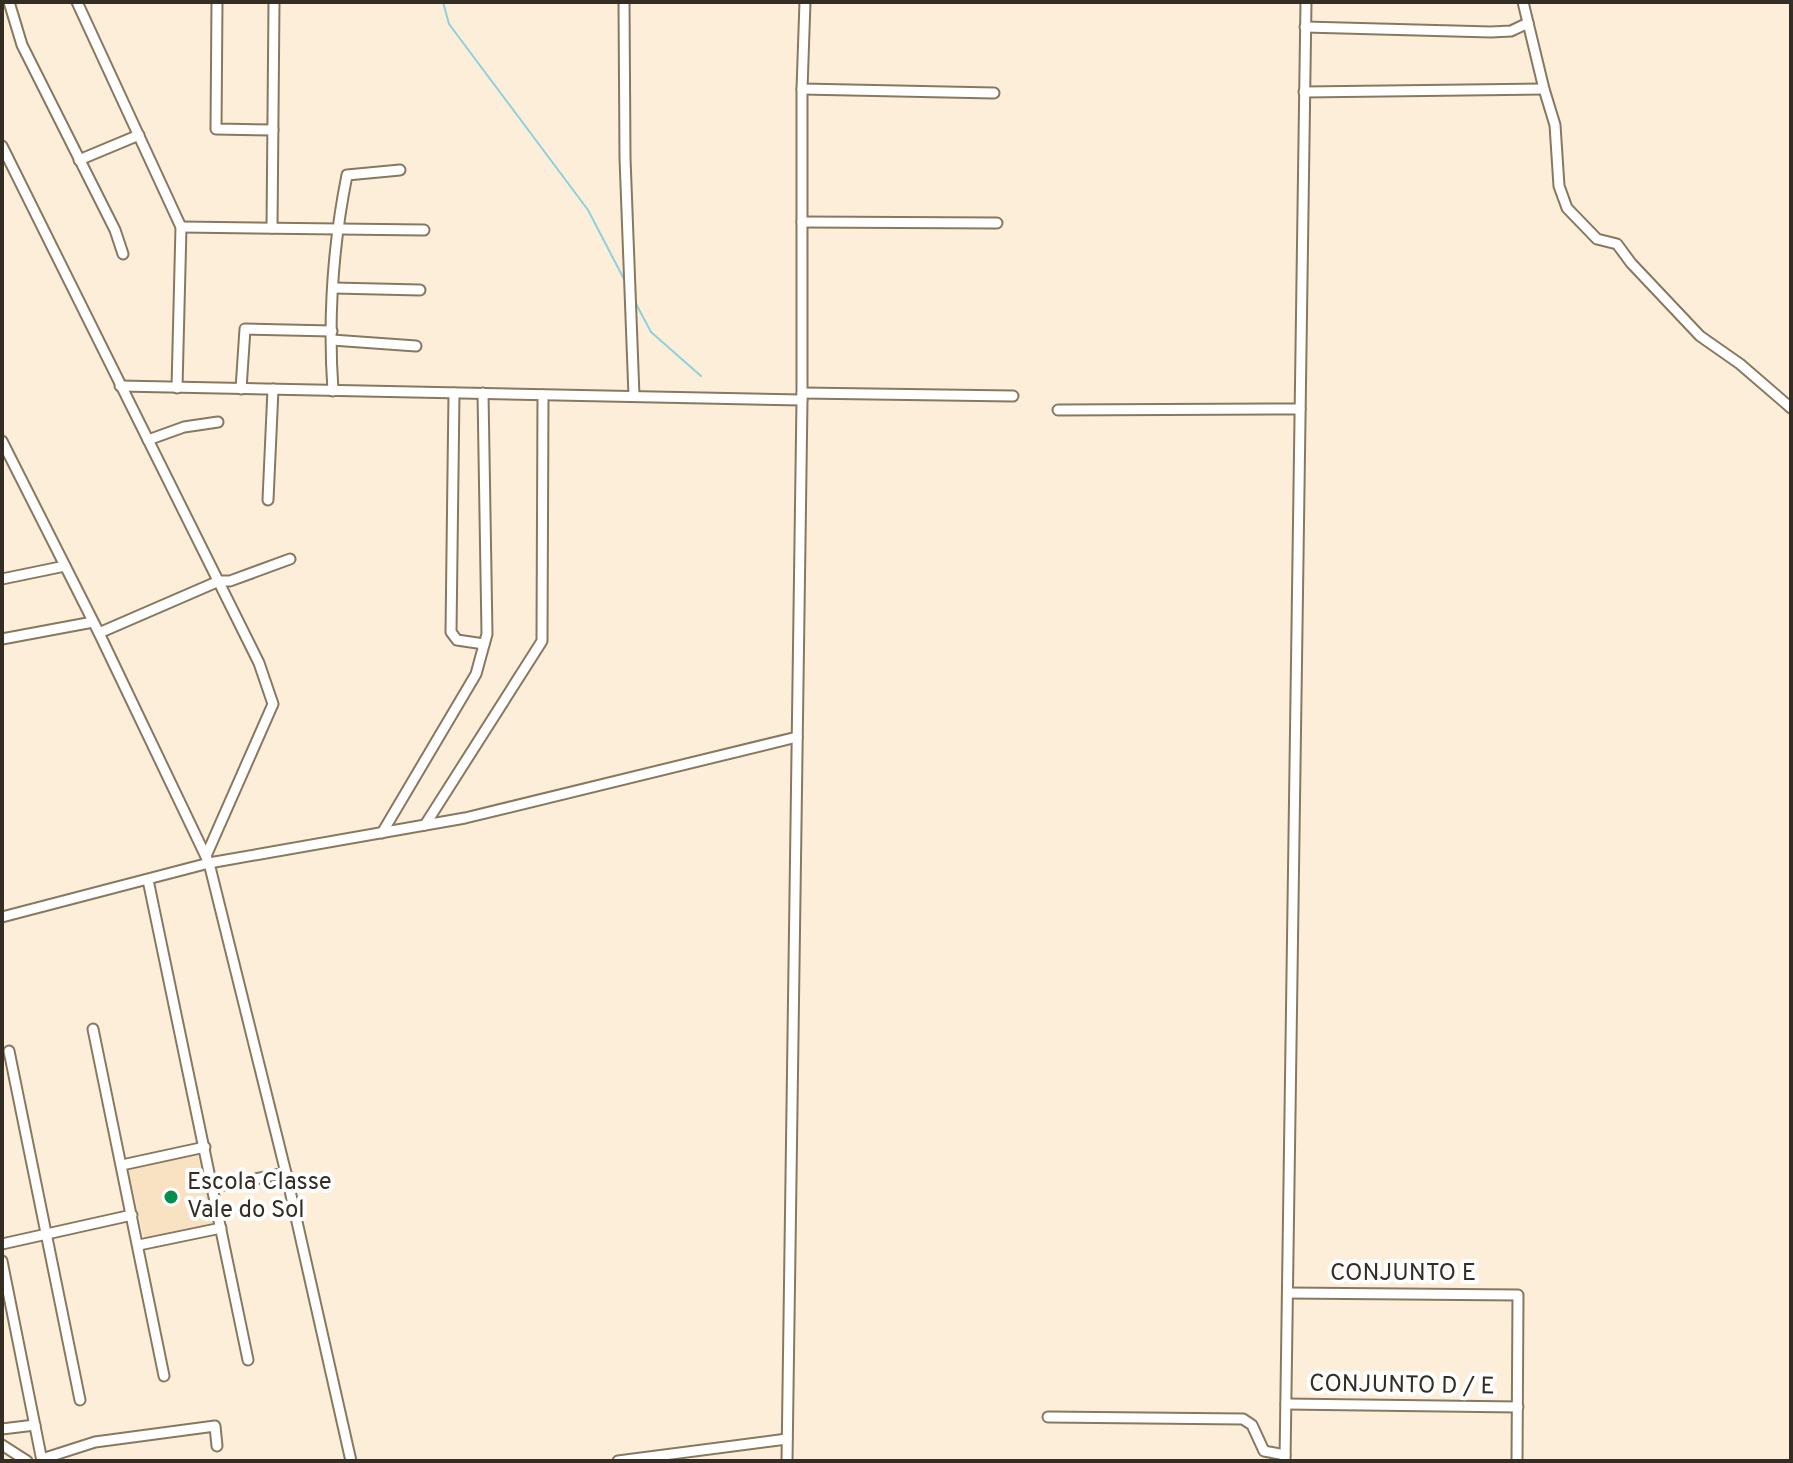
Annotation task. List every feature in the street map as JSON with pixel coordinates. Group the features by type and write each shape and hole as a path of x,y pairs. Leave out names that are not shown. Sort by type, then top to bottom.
{"street":[{"path":"9,2 22,45 115,230 123,254"},
{"path":"77,2 181,227 177,388"},
{"path":"217,2 216,129 273,130"},
{"path":"272,228 274,2"},
{"path":"624,2 625,158 634,396"},
{"path":"787,1461 805,2"},
{"path":"1048,1417 1243,1419 1252,1425 1264,1451 1285,1458 1306,2"},
{"path":"1523,2 1555,125 1559,186 1567,208 1597,239 1617,244 1700,336 1740,364 1791,408"},
{"path":"1305,27 1491,32 1511,31 1528,23"},
{"path":"802,89 994,93"},
{"path":"1304,92 1544,89"},
{"path":"79,160 139,135"},
{"path":"2,146 259,663 273,704 208,859"},
{"path":"333,391 336,229 347,175 400,170"},
{"path":"802,222 997,223"},
{"path":"181,227 424,230"},
{"path":"334,288 420,290"},
{"path":"241,389 245,329 416,346"},
{"path":"120,386 543,395 1013,396"},
{"path":"268,500 273,389"},
{"path":"454,393 451,632 457,640 484,644"},
{"path":"382,833 476,674 487,634 483,393"},
{"path":"425,825 542,641 543,395"},
{"path":"1058,410 1300,409"},
{"path":"148,440 184,427 218,422"},
{"path":"2,441 208,859 286,1173 351,1461"},
{"path":"99,633 219,581 230,581 290,559"},
{"path":"2,579 65,566"},
{"path":"2,639 93,622"},
{"path":"2,917 148,880 208,859 465,818 797,737"},
{"path":"148,880 248,1360"},
{"path":"93,1029 164,1376"},
{"path":"9,1051 80,1400"},
{"path":"122,1165 205,1147"},
{"path":"213,1187 286,1173"},
{"path":"2,1244 132,1215"},
{"path":"139,1245 221,1228"},
{"path":"2,1261 42,1460 95,1442 215,1426 217,1446"},
{"name":"CONJUNTO E","path":"1288,1293 1518,1295 1518,1407"},
{"name":"CONJUNTO D / E","path":"1286,1404 1518,1407"},
{"path":"1517,1461 1518,1407"},
{"path":"2,1429 35,1425"},
{"path":"618,1461 787,1439"},
{"path":"2,1445 27,1461"}],"shaded area":[{"name":"Escola Classe Vale do Sol","path":"198,1155 214,1222 144,1238 130,1168"}],"waterway":[{"path":"443,2 449,24 588,210 626,283"},
{"path":"634,300 651,332 701,376"}],"place":[{"name":"Escola Classe Vale do Sol","path":"171,1197"}]}
